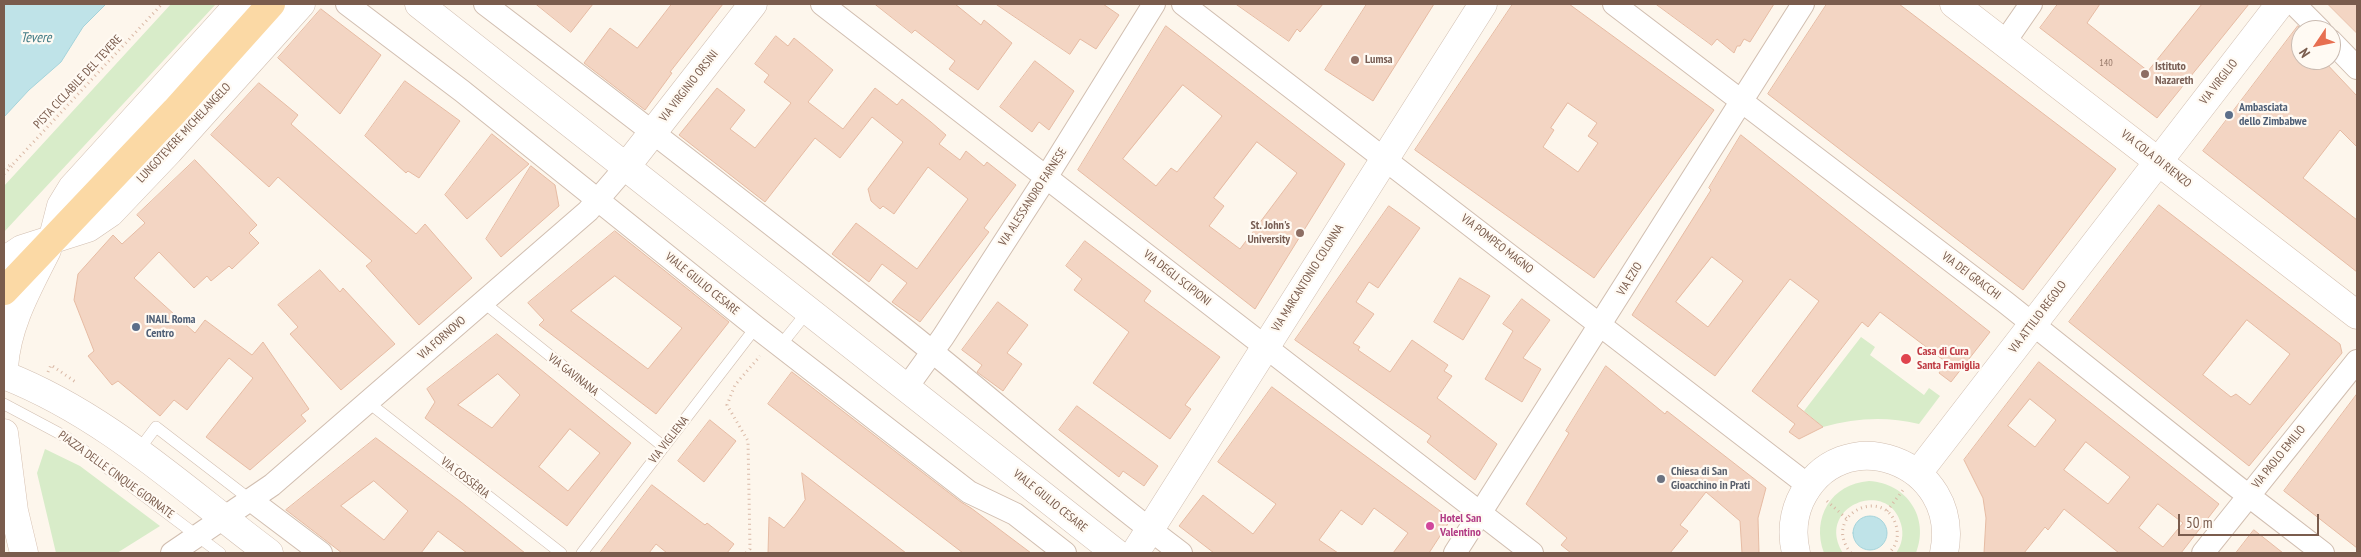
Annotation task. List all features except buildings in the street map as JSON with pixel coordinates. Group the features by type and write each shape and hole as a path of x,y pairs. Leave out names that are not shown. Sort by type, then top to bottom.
{"main road":[{"name":"LUNGOTEVERE MICHELANGELO","path":"4,291 175,111 271,4"}],"street":[{"name":"LUNGOTEVERE MICHELANGELO","path":"52,240 61,206 72,188 240,4"},
{"name":"LUNGOTEVERE MICHELANGELO","path":"4,261 22,249 88,228 110,213 169,151 301,4"},
{"name":"VIALE GIULIO CESARE","path":"347,4 462,91 756,328 773,348 969,492 1015,514 1065,553"},
{"name":"VIALE GIULIO CESARE","path":"419,4 1116,553"},
{"path":"486,4 654,132 933,352 1150,530 1181,553"},
{"name":"VIA VIRGINIO ORSINI","path":"625,168 752,4"},
{"name":"VIA DEGLI SCIPIONI","path":"822,4 1047,176 1532,553"},
{"name":"VIA ALESSANDRO FARNESE","path":"907,387 933,352 1047,176 1154,4"},
{"name":"VIA POMPEO MAGNO","path":"1183,4 1601,324 1817,493"},
{"name":"VIA MARCANTONIO COLONNA","path":"1134,553 1483,4"},
{"name":"VIA DEI GRACCHI","path":"1614,4 2033,323 2248,496 2324,553"},
{"name":"VIA EZIO","path":"1455,553 1803,4"},
{"name":"VIA COLA DI RIENZO","path":"1954,4 2357,315"},
{"path":"2004,43 2031,4"},
{"name":"VIA VIRGILIO","path":"2158,161 2280,4"},
{"path":"2294,4 2310,20"},
{"path":"2341,51 2357,68"},
{"name":"VIA ATTILIO REGOLO","path":"1911,482 2158,161"},
{"name":"VIA FORNOVO","path":"252,501 369,402 598,201 625,168"},
{"path":"4,367 8,339 19,304 52,240"},
{"name":"VIA PAOLO EMILIO","path":"2203,553 2357,361"},
{"path":"4,375 63,402 138,451 268,553"},
{"path":"4,433 12,502 24,553"},
{"path":"1796,553 1793,532 1796,513 1817,493 1832,466 1863,456 1894,460 1911,482 1934,490 1942,507 1947,525 1944,553"},
{"path":"185,548 252,501 321,553"}],"lane":[{"name":"VIA GAVINANA","path":"483,302 664,447"},
{"path":"773,348 808,310"},
{"name":"VIA VIGLIENA","path":"582,553 756,328"},
{"name":"VIA COSSÈRIA","path":"369,402 562,553"},
{"name":"PIAZZA DELLE CINQUE GIORNATE","path":"4,404 66,437 185,548 220,553"},
{"path":"138,451 156,427 252,501"}],"path":[{"name":"PISTA CICLABILE DEL TEVERE","path":"4,168 13,164 162,4"},
{"path":"4,174 13,164"},
{"path":"746,553 750,549 748,441 727,405 735,385 773,348"},
{"path":"1887,511 1911,482"},
{"path":"1817,493 1847,519"},
{"path":"1851,553 1843,538 1843,527 1854,511 1866,506 1879,507 1887,511 1895,522 1898,530 1892,552"}],"green space":[{"path":"171,4 216,4 4,232 4,186"},
{"path":"1861,337 1875,347 1870,355 1924,395 1929,388 1940,396 1919,424 1906,421 1871,419 1823,427 1804,411"},
{"path":"45,449 80,466 160,526 117,553 56,553 37,473"},
{"path":"1869,481 1883,483 1894,488 1904,495 1912,505 1920,527 1920,540 1916,553 1896,553 1902,539 1902,532 1901,524 1894,510 1882,502 1869,500 1856,504 1845,511 1838,522 1837,537 1843,553 1824,553 1820,527 1827,505 1844,489"}],"water":[{"name":"Tevere","path":"4,4 106,4 83,27 61,62 29,90 4,117"},
{"path":"1870,516 1877,517 1882,521 1886,526 1886,540 1882,545 1877,549 1870,550 1863,549 1858,545 1854,540 1853,533 1854,526 1858,521 1863,517"}],"place":[{"name":"Lumsa","path":"1355,60"},
{"name":"Istituto Nazareth","path":"2145,74"},
{"name":"Ambasciata dello Zimbabwe","path":"2229,115"},
{"name":"St. John's University","path":"1300,233"},
{"name":"INAIL Roma Centro","path":"136,327"},
{"name":"Casa di Cura Santa Famiglia","path":"1906,359"},
{"name":"Chiesa di San Gioacchino in Prati","path":"1661,479"},
{"name":"Hotel San Valentino","path":"1430,526"}]}
